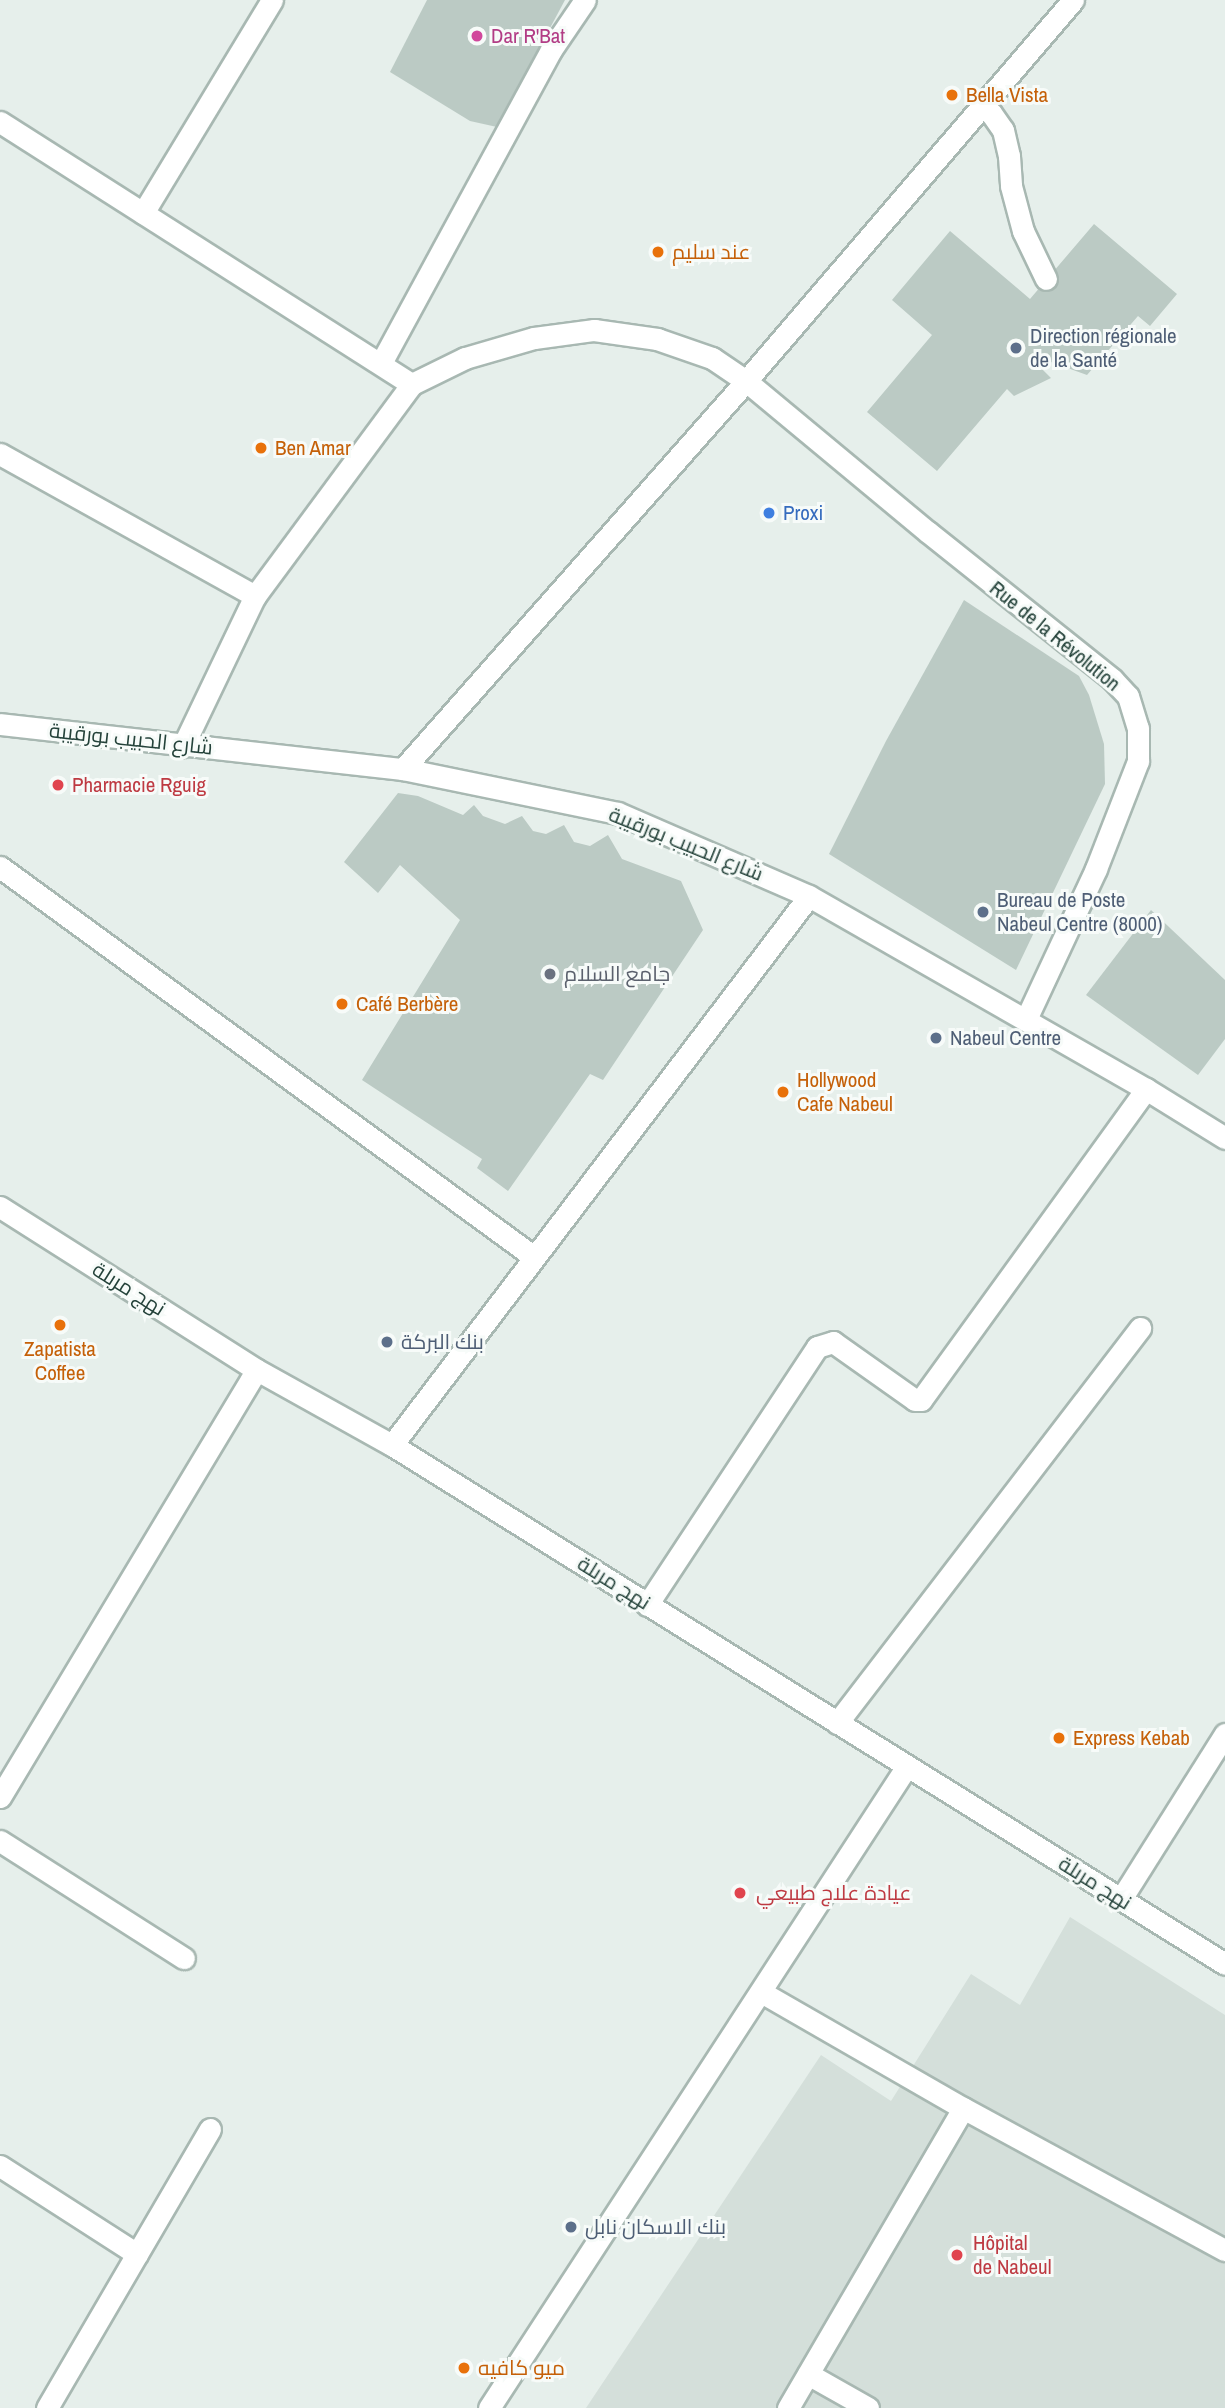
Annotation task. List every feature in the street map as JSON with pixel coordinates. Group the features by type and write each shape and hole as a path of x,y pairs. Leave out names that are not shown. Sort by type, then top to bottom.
{"street":[{"path":"143,213 272,0"},
{"path":"381,362 551,50 585,0"},
{"path":"403,769 746,381 1073,0"},
{"path":"981,107 991,113 1003,130 1009,156 1011,186 1023,231 1046,279"},
{"path":"0,121 412,384 255,596 183,746"},
{"name":"Rue de la Révolution","path":"412,384 466,358 534,338 594,330 657,339 712,358 746,381 928,533 1112,679 1128,696 1135,710 1140,745 1138,761 1096,869 1026,1019"},
{"path":"0,454 255,596"},
{"name":"شارع الحبيب بورقيبة","path":"0,724 403,769 618,813 809,896 1026,1019 1225,1138"},
{"path":"0,867 534,1257"},
{"path":"392,1445 809,896"},
{"path":"648,1605 817,1347 833,1342 915,1400 921,1400 1146,1089"},
{"name":"نهج مربلة","path":"0,1207 257,1370 392,1445 1225,1964"},
{"path":"837,1723 1140,1328"},
{"path":"0,1797 257,1370"},
{"path":"1121,1899 1225,1734"},
{"path":"489,2408 907,1766"},
{"path":"0,1841 184,1958"},
{"path":"761,1992 963,2108 1225,2250"},
{"path":"788,2408 963,2108"},
{"path":"47,2408 210,2129"},
{"path":"0,2166 137,2254"},
{"path":"808,2374 868,2408"}],"shaded area":[{"name":"Hôpital de Nabeul","path":"1070,1917 1225,2015 1225,2408 586,2408 821,2055 891,2101 971,1974 1020,2005"}],"building":[{"name":"Dar R'Bat","path":"427,0 565,0 497,127 470,121 390,72"},
{"name":"Direction régionale de la Santé","path":"1094,224 1177,294 1150,326 1138,316 1087,375 1048,361 1041,368 1051,378 1014,396 1007,389 937,471 867,412 932,335 892,300 950,231 1030,299"},
{"path":"964,600 1079,676 1089,695 1104,744 1105,784 1016,970 829,854 886,741"},
{"name":"جامع السلام","path":"398,793 418,796 463,815 474,805 483,816 505,824 522,816 533,831 546,834 564,825 574,842 590,846 608,835 622,859 681,881 703,930 603,1080 590,1074 508,1191 477,1168 482,1159 362,1080 460,920 400,865 378,893 344,862"},
{"path":"1151,910 1225,980 1225,1039 1198,1075 1086,995"}],"place":[{"name":"Dar R'Bat","path":"477,36"},
{"name":"Bella Vista","path":"952,95"},
{"name":"عند سليم","path":"658,252"},
{"name":"Direction régionale de la Santé","path":"1016,348"},
{"name":"Ben Amar","path":"261,448"},
{"name":"Proxi","path":"769,513"},
{"name":"Pharmacie Rguig","path":"58,785"},
{"name":"Bureau de Poste Nabeul Centre (8000)","path":"983,912"},
{"name":"جامع السلام","path":"550,974"},
{"name":"Café Berbère","path":"342,1004"},
{"name":"Nabeul Centre","path":"936,1038"},
{"name":"Hollywood Cafe Nabeul","path":"783,1092"},
{"name":"Zapatista Coffee","path":"60,1325"},
{"name":"بنك البركة","path":"387,1342"},
{"name":"Express Kebab","path":"1059,1738"},
{"name":"عيادة علاج طبيعي","path":"740,1893"},
{"name":"بنك الاسكان نابل","path":"571,2227"},
{"name":"Hôpital de Nabeul","path":"957,2255"},
{"name":"ميو كافيه","path":"464,2368"}]}
